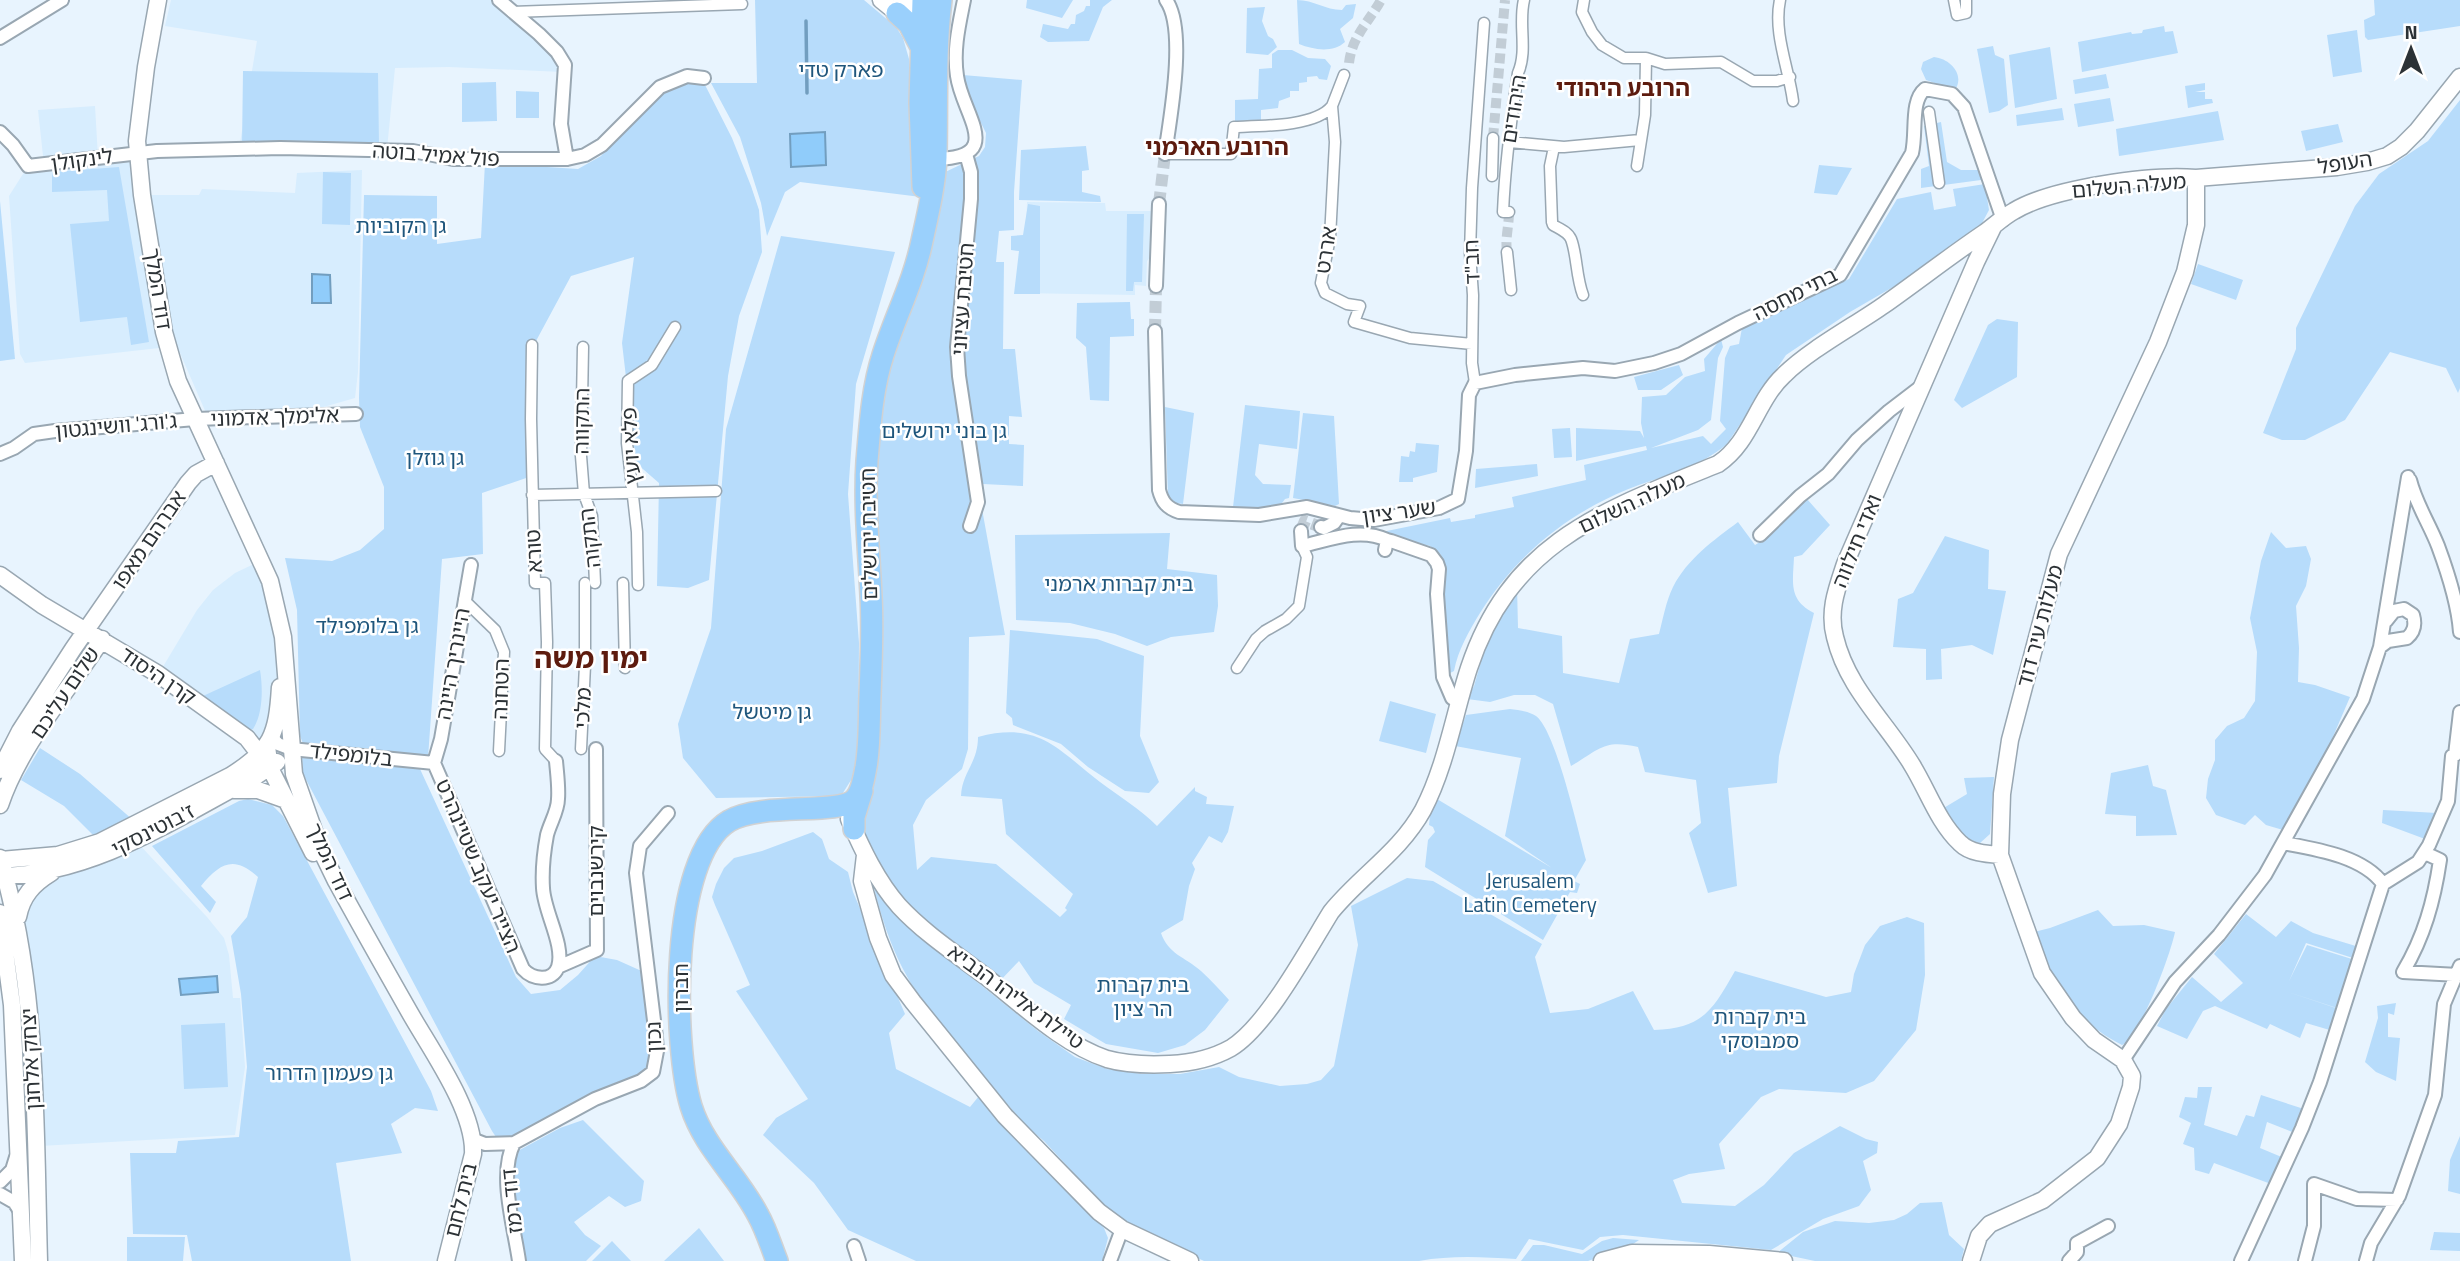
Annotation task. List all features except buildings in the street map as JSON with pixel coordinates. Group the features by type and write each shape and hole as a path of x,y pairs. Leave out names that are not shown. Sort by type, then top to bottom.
{"highway":[{"path":"893,4 915,34 921,49"},
{"name":"חטיבת ירושלים","path":"928,159 921,49 929,8"},
{"name":"חטיבת ירושלים","path":"844,806 855,799 862,784 867,761 871,601 866,486 872,413 883,355 915,274 925,221 936,67 929,8"},
{"path":"854,829 854,817 861,799 862,784"},
{"name":"חברון","path":"777,1261 758,1214 703,1136 686,1087 680,993 681,949 688,900 704,848 726,822 744,813 764,809 844,806"}],"street":[{"name":"דוד המלך","path":"158,0 140,108 138,153 164,332 177,381 262,560 275,598 283,637 295,774 327,865 448,1079 466,1117 468,1139"},
{"path":"499,0 556,52 565,65 561,124 566,159"},
{"path":"928,159 960,157 974,147 975,125 957,79 956,63 964,0"},
{"path":"1166,0 1171,8 1176,52 1165,155 1231,154 1234,127 1286,124 1317,116 1332,106"},
{"name":"היהודים","path":"1509,212 1503,212 1509,142 1521,65 1521,11 1524,0"},
{"path":"1584,0 1582,12 1602,46 1624,58 1646,58 1665,64 1721,62 1754,81 1777,81 1790,77"},
{"path":"1780,0 1782,55 1790,77 1793,101"},
{"path":"1954,0 1956,15 1966,13 1966,0"},
{"path":"0,38 54,2"},
{"path":"512,12 742,4"},
{"path":"893,4 929,8"},
{"name":"חב\"ד","path":"1458,499 1466,451 1469,395 1475,383 1470,253 1484,23"},
{"path":"1637,166 1645,115 1646,58"},
{"name":"אררט","path":"1344,75 1332,106 1335,142 1330,237 1321,283 1325,293 1347,304 1360,306 1354,322 1404,337 1472,344"},
{"name":"פול אמיל בוטה","path":"138,153 280,148 413,151 453,159 566,159 586,155 602,145 660,87 687,76 704,78"},
{"name":"העופל","path":"2196,178 2337,167 2387,156 2417,131 2460,77"},
{"name":"בתי מחסה","path":"1475,383 1515,375 1583,368 1615,371 1654,363 1681,354 1738,323 1840,275 1912,153 1916,138 1914,106 1925,89 1952,94 1964,107 1998,223"},
{"path":"1929,112 1939,183"},
{"name":"לינקולן","path":"0,132 28,166 138,153"},
{"path":"1492,176 1493,138"},
{"path":"1509,142 1554,147 1640,140"},
{"path":"1554,147 1550,166 1552,222 1571,239 1583,295"},
{"name":"חטיבת עציוני","path":"966,154 971,172 971,199 957,347 978,502 970,526"},
{"name":"מעלה השלום","path":"1368,873 1397,848 1424,809 1479,638 1510,585 1527,567 1560,540 1595,518 1730,457 1747,434 1774,386 1787,372 1998,223 2022,217 2067,199 2179,185 2196,178"},
{"name":"מעלות עיר דוד","path":"2123,1060 2094,1040 2073,1018 2052,990 2036,959 2000,855 2002,794 2010,740 2059,554 2158,342 2185,272 2196,225 2196,178"},
{"path":"1156,286 1159,204"},
{"name":"ואדי חילווה","path":"1998,223 1976,262 1845,564 1833,602 1835,637 1848,672 1913,766 1924,790 1953,836 1967,849 2000,855"},
{"path":"1507,252 1511,290"},
{"name":"פלא יועץ","path":"638,585 634,493 627,443 628,381 652,365 675,327"},
{"name":"שער ציון","path":"1155,331 1158,478 1161,499 1171,509 1180,512 1259,515 1307,507 1339,516 1374,520 1439,509 1458,499"},
{"name":"טורא","path":"532,345 535,583 545,583 545,749 556,761"},
{"name":"התקווה","path":"583,347 581,456 584,494"},
{"path":"1760,535 1800,495 1828,474 1881,418 1923,384"},
{"name":"אלימלך אדמוני","path":"195,419 356,414"},
{"name":"ג'ורג' וושינגטון","path":"0,454 34,434 195,419"},
{"name":"אברהם מאפו","path":"89,627 188,483 216,463"},
{"path":"1971,1261 1976,1242 1990,1224 2043,1200 2097,1158 2119,1124 2128,1101 2132,1076 2123,1060 2175,982 2219,935 2265,875 2283,843 2363,699 2380,648 2408,477 2416,503 2441,556 2459,614 2460,632"},
{"path":"532,495 716,491"},
{"name":"התקוה","path":"584,494 592,516 590,583"},
{"path":"1321,527 1334,523 1339,516"},
{"path":"1237,668 1256,639 1286,619 1299,606 1307,557 1301,546 1301,531"},
{"path":"1301,546 1371,534 1386,545 1432,555 1439,569 1437,594 1443,677 1452,698 1458,702"},
{"name":"דוד המלך","path":"262,560 280,672 278,711 266,746 270,768 468,1139"},
{"path":"0,564 89,627"},
{"name":"היינריך היינה","path":"434,763 441,739 471,565"},
{"path":"0,575 42,604 89,627"},
{"name":"מלכי","path":"581,749 590,583"},
{"path":"623,583 625,668"},
{"name":"הטחנה","path":"464,600 495,630 504,652 499,751"},
{"path":"2380,648 2388,641 2407,638 2415,622 2410,611 2399,609 2390,614 2385,622"},
{"name":"שלום עליכם","path":"0,770 20,731 89,627 102,639 27,749 0,805"},
{"name":"קרן היסוד","path":"102,639 158,674 247,738 266,746"},
{"path":"2241,1261 2302,1128 2383,884 2418,862 2425,853 2448,801 2460,712"},
{"name":"בלומפילד","path":"266,746 278,744 291,749 434,763"},
{"name":"ז'בוטינסקי","path":"0,859 58,855 100,842 230,776 266,746"},
{"name":"ז'בוטינסקי","path":"3,876 57,870 110,853 270,768 291,749"},
{"name":"קירשנבוים","path":"558,967 597,950 596,749"},
{"name":"הצייר יעקב שטיינהרט","path":"434,763 523,969 529,975 545,978 553,974 558,967 560,955 547,912 543,887 547,835 558,800 556,761"},
{"path":"226,792 255,789 285,800"},
{"path":"844,806 865,855 862,881 874,926 893,975 902,989 1018,1130 1099,1212 1122,1229 1190,1261"},
{"name":"נכון","path":"514,1143 580,1106 642,1081 653,1072 657,1051 656,1037 636,873 640,846 668,813"},
{"path":"2283,843 2341,856 2378,876 2383,884"},
{"path":"2366,1261 2371,1243 2397,1200 2435,1095 2444,1004 2459,971 2403,972 2419,946 2434,898 2440,860 2425,853"},
{"name":"טיילת אליהו הנביא","path":"865,855 898,904 920,926 1051,1027 1092,1053 1121,1062 1143,1065 1186,1063 1206,1058 1222,1052 1244,1038 1264,1017 1331,912 1368,873"},
{"name":"יצחק אלחנן","path":"0,859 17,920 28,1002 39,1261"},
{"path":"17,920 20,906 32,887 57,870"},
{"name":"יצחק אלחנן","path":"0,912 7,1053 19,1147 23,1261"},
{"path":"468,1139 485,1144 514,1143"},
{"name":"בית לחם","path":"435,1261 468,1139"},
{"name":"בית לחם","path":"446,1261 471,1160 468,1139"},
{"name":"דוד רמז","path":"514,1143 508,1156 506,1171 519,1261"},
{"path":"0,1182 12,1170 19,1147"},
{"path":"2305,1261 2314,1226 2314,1184 2357,1199 2397,1200"},
{"path":"0,1194 14,1202 22,1214"},
{"path":"2068,1261 2077,1252 2077,1242 2108,1226"},
{"path":"1110,1261 1122,1229"},
{"path":"854,1246 859,1261"},
{"path":"1602,1261 1632,1252 1728,1255 1784,1261"}],"shaded area":[{"path":"171,0 491,0 537,36 557,60 562,72 449,67 395,68 387,149 239,149 257,41 165,26"},
{"path":"95,106 98,157 137,153 143,195 199,195 202,189 295,193 297,173 362,170 358,372 355,398 320,408 206,413 177,346 25,363 20,354 9,196 28,166 44,165 38,110"},
{"path":"825,132 826,165 791,167 790,134"},
{"path":"1027,202 1105,203 1106,211 1152,211 1152,255 1147,261 1146,286 1135,285 1135,295 1018,293 1026,235"},
{"path":"312,274 330,275 331,303 312,303"},
{"path":"262,560 280,672 280,689 267,747 161,670 197,610 213,590 235,573"},
{"path":"135,840 224,938 229,955 233,998 240,998 245,1067 235,1135 40,1146 20,906 32,887"},
{"path":"217,976 218,992 181,995 179,979"}],"green space":[{"name":"פארק טדי","path":"755,0 864,0 896,27 903,38 909,59 921,197 800,182 785,192 767,236 761,203 740,137 711,83 757,83"},
{"path":"1027,0 1073,0 1062,18 1026,8"},
{"path":"1090,0 1112,0 1103,7 1089,41 1048,42 1040,37 1043,24 1068,29 1071,24 1075,24 1076,15 1084,11 1086,6 1090,6"},
{"path":"1297,0 1342,10 1346,5 1356,4 1353,18 1340,29 1345,42 1335,48 1323,49 1299,44"},
{"path":"2374,0 2460,0 2460,26 2368,40 2365,37 2364,20 2375,15"},
{"path":"1265,7 1262,21 1268,36 1277,47 1268,55 1246,53 1247,8"},
{"path":"2164,26 2165,32 2173,31 2178,53 2082,72 2078,42 2131,32 2142,33 2143,30"},
{"path":"2357,30 2362,72 2333,77 2327,35"},
{"path":"1993,46 1995,55 2004,59 2008,105 1989,113 1977,49"},
{"path":"2050,47 2057,99 2015,108 2009,55"},
{"path":"1278,50 1292,50 1308,58 1325,59 1331,66 1327,80 1317,76 1307,77 1307,82 1299,83 1299,91 1290,91 1290,97 1279,101 1278,108 1261,110 1261,121 1235,122 1235,100 1258,99 1259,69 1272,68 1272,54"},
{"path":"1934,57 1946,61 1955,69 1958,84 1955,90 1926,80 1921,69 1923,62"},
{"path":"243,71 378,73 379,146 242,145"},
{"path":"2106,74 2109,88 2075,94 2073,80"},
{"name":"גן בוני ירושלים","path":"963,75 1022,80 1014,230 999,231 996,262 1004,262 1003,349 1015,349 1022,417 1009,416 1009,444 1024,445 1023,486 983,484 982,509 1005,635 969,637 968,749 962,769 926,800 913,825 917,870 931,857 996,864 1060,917 1067,910 1065,908 1073,894 1006,834 1002,799 961,796 978,737 1017,733 1046,741 1157,826 1195,787 1195,791 1207,797 1206,804 1234,806 1228,832 1222,843 1209,836 1192,863 1195,869 1183,920 1161,933 1173,951 1201,971 1229,1000 1205,1030 1185,1045 1158,1053 1106,1044 1064,1019 1071,1005 1034,983 1019,961 999,982 895,897 850,808 862,800 874,470 884,377 941,174 979,156 985,147 986,133 971,103"},
{"path":"687,80 703,81 732,138 759,210 762,252 739,316 728,376 709,580 688,588 657,586 659,483 636,463 622,343 634,257 571,276 529,354 532,476 482,493 483,554 442,559 428,758 304,746 300,736 297,610 285,558 332,561 360,550 384,529 384,487 360,427 364,195 437,196 437,244 481,238 485,163 578,169 601,156 648,100"},
{"path":"496,82 497,121 462,122 462,83"},
{"path":"2205,83 2205,90 2195,92 2205,92 2205,99 2212,99 2213,103 2188,108 2185,86"},
{"path":"516,91 539,92 539,118 516,118"},
{"path":"2110,98 2114,121 2078,127 2074,104"},
{"path":"2460,100 2458,393 2446,368 2390,352 2345,420 2305,440 2282,440 2263,433 2296,349 2296,328 2355,206 2379,174 2428,141"},
{"path":"2062,108 2064,120 2017,126 2016,115"},
{"path":"2218,111 2224,140 2119,156 2116,129"},
{"path":"1941,122 1947,162 1961,170 1981,170 1981,180 1921,188 1921,169 1929,166 1924,126"},
{"path":"2338,124 2343,142 2306,151 2301,131"},
{"path":"1086,146 1089,170 1082,171 1082,192 1100,196 1101,202 1019,200 1021,150"},
{"path":"1819,165 1852,168 1837,195 1814,193"},
{"path":"119,167 149,342 131,345 127,317 80,322 70,224 109,221 107,190 52,192 52,172"},
{"path":"323,172 351,173 350,225 322,224"},
{"path":"1985,184 1989,210 1980,227 1912,276 1850,312 1786,355 1727,444 1716,453 1691,466 1603,500 1543,540 1509,573 1494,592 1468,634 1454,671 1448,674 1441,555 1430,546 1377,533 1450,518 1451,522 1475,518 1475,515 1514,507 1512,497 1586,480 1584,465 1647,450 1646,446 1576,461 1576,428 1640,431 1644,438 1641,423 1642,397 1666,395 1685,377 1705,371 1704,359 1721,339 1723,347 1718,358 1711,420 1698,430 1651,448 1703,436 1711,444 1726,429 1720,421 1725,358 1730,346 1739,344 1742,328 1849,279 1897,199 1931,192 1934,210 1956,206 1953,189"},
{"path":"0,201 15,359 0,361"},
{"path":"1028,204 1040,206 1040,294 1014,294 1019,251 1011,250 1011,236 1023,235"},
{"path":"1127,214 1144,214 1142,282 1134,282 1133,291 1126,291"},
{"name":"גן מיטשל","path":"781,236 895,252 856,384 848,494 859,643 858,769 841,796 716,798 683,758 678,724 711,628 726,429"},
{"path":"2198,264 2243,280 2236,300 2191,284"},
{"path":"1130,302 1134,336 1110,337 1109,401 1090,400 1086,347 1076,338 1077,303"},
{"path":"1997,319 2018,322 2017,377 1962,408 1954,400 1988,325"},
{"path":"1679,365 1683,375 1661,390 1638,390 1634,377"},
{"path":"1245,405 1300,411 1297,449 1259,444 1255,475 1263,484 1291,485 1289,498 1279,507 1233,507"},
{"path":"1165,407 1194,413 1183,504 1169,502 1168,497"},
{"path":"1303,413 1334,416 1339,504 1335,506 1293,498"},
{"path":"1570,428 1572,457 1554,458 1552,429"},
{"path":"1416,443 1439,445 1437,472 1413,478 1413,482 1399,482 1401,456 1409,457 1410,451 1415,452"},
{"path":"1537,464 1538,476 1475,488 1476,469"},
{"path":"1807,499 1830,525 1802,555 1794,557 1793,582 1796,596 1814,613 1779,756 1777,783 1728,788 1737,886 1708,893 1689,833 1701,823 1696,780 1645,772 1638,747 1627,745 1603,747 1571,766 1553,704 1535,695 1514,695 1490,702 1467,699 1474,686 1484,651 1517,586 1518,628 1562,636 1563,673 1619,683 1630,639 1659,634 1673,587 1693,559 1738,522 1755,545 1770,536"},
{"path":"2271,532 2286,548 2306,546 2311,559 2306,586 2296,606 2298,682 2350,697 2329,746 2283,830 2266,825 2255,815 2245,825 2216,815 2206,798 2208,779 2215,760 2215,740 2227,726 2244,718 2255,701 2257,652 2250,618 2261,561"},
{"name":"בית קברות ארמני","path":"1170,533 1167,569 1217,575 1218,606 1214,632 1171,637 1147,646 1115,634 1070,623 1016,620 1015,535"},
{"path":"1945,536 1989,550 1988,589 2006,591 1993,655 1972,645 1941,649 1942,679 1926,680 1926,649 1893,647 1898,599 1913,593"},
{"path":"1010,630 1097,639 1144,656 1140,736 1159,782 1149,793 1125,791 1088,767 1061,744 1013,725 1012,718 1006,713"},
{"path":"260,670 261,701 259,716 253,729 250,730 203,696"},
{"path":"1390,701 1436,714 1426,753 1379,741"},
{"name":"Jerusalem Latin Cemetery","path":"1510,709 1533,714 1544,725 1572,806 1586,860 1574,881 1580,884 1577,893 1570,892 1543,940 1425,867 1428,840 1435,832 1429,825 1432,796 1552,868 1505,836 1521,758 1455,746 1466,715"},
{"path":"40,748 80,774 133,820 96,838 64,806 21,780"},
{"path":"302,757 420,769 516,977 531,994 560,990 595,956 617,960 646,973 653,1027 649,1070 632,1080 612,1085 512,1143 500,1143 303,774"},
{"path":"2148,765 2153,786 2166,790 2177,835 2136,836 2136,816 2105,814 2111,773"},
{"path":"1994,777 1990,834 1980,843 1964,840 1942,809 1967,794 1964,778"},
{"name":"גן פעמון הדרור","path":"248,799 272,805 283,816 431,1091 438,1111 415,1108 391,1124 402,1153 336,1163 351,1261 192,1261 187,1235 133,1234 130,1153 176,1153 178,1141 239,1137 247,1067 241,994 231,936 247,917 258,877 242,866 234,864 221,867 201,886 216,902 210,913 152,846 239,801"},
{"path":"2383,810 2437,813 2425,839 2382,823"},
{"path":"813,832 822,839 829,859 848,872 853,892 905,1014 889,1033 896,1069 970,1107 979,1096 1104,1228 1108,1238 1102,1261 916,1261 848,1230 814,1183 763,1135 776,1118 808,1099 736,991 750,985 712,897 724,868 734,858 762,851"},
{"name":"בית קברות סמבוסקי","path":"1407,878 1433,881 1542,944 1535,957 1550,1013 1588,1009 1633,991 1654,1030 1684,1026 1704,1015 1720,997 1735,971 1826,997 1851,992 1854,974 1865,945 1880,926 1907,917 1924,923 1925,975 1916,1030 1874,1081 1846,1093 1779,1089 1761,1097 1719,1144 1725,1169 1689,1174 1673,1180 1682,1203 1735,1206 1764,1185 1794,1153 1840,1126 1878,1142 1877,1153 1863,1161 1871,1190 1859,1206 1823,1219 1771,1250 1623,1235 1600,1237 1583,1250 1529,1239 1516,1259 1468,1257 1419,1261 1204,1261 1142,1232 1105,1207 1044,1141 1026,1126 960,1050 914,989 890,940 874,888 909,927 1038,1031 1075,1057 1107,1069 1142,1074 1180,1074 1219,1067 1239,1077 1280,1086 1321,1080 1334,1066 1358,945 1351,906"},
{"path":"2098,910 2113,926 2144,925 2175,932 2168,958 2146,1012 2129,1039 2122,1045 2090,1024 2066,998 2048,967 2034,932"},
{"path":"2246,914 2276,937 2291,921 2313,933 2359,947 2356,959 2306,943 2289,981 2307,945 2355,960 2340,1009 2285,991 2339,1009 2333,1031 2306,1023 2300,1038 2270,1024 2267,1029 2215,1006 2203,1011 2187,1039 2157,1026 2166,1009 2192,977 2221,1002 2243,983 2214,954"},
{"path":"2396,1003 2394,1015 2388,1013 2388,1037 2400,1038 2396,1081 2376,1072 2365,1062 2378,1018 2377,1006"},
{"path":"225,1023 228,1087 184,1089 181,1025"},
{"path":"2198,1087 2212,1087 2204,1125 2237,1136 2246,1115 2254,1117 2261,1095 2304,1109 2295,1133 2267,1122 2260,1148 2284,1158 2271,1184 2214,1163 2209,1174 2195,1170 2194,1148 2183,1144 2191,1123 2179,1117 2185,1097 2197,1098"},
{"path":"583,1120 644,1181 641,1201 625,1207 609,1196 574,1222 585,1235 601,1246 586,1261 524,1261 513,1175 516,1152 560,1128"},
{"path":"2460,1136 2460,1194 2448,1191 2450,1160"},
{"path":"1942,1202 1949,1235 1964,1249 1961,1261 1815,1261 1777,1253 1803,1232 1835,1221 1869,1223 1894,1220 1920,1203"},
{"path":"699,1228 724,1261 664,1261"},
{"path":"2434,1232 2460,1233 2460,1251 2430,1250"},
{"path":"127,1237 185,1237 183,1261 127,1261"},
{"path":"1613,1238 1639,1240 1630,1246 1588,1261 1521,1261 1533,1245 1582,1254 1602,1241"},
{"path":"612,1241 631,1261 592,1261"}],"waterway":[{"path":"806,21 807,93"}],"tunnel":[{"path":"1349,63 1357,37 1381,0"},
{"path":"1493,138 1505,0"},
{"path":"1159,204 1165,154"},
{"path":"1507,252 1509,212"},
{"path":"1155,331 1156,286"},
{"path":"1301,531 1305,521 1321,527"}],"district":[{"name":"הרובע היהודי","path":"1623,88"},
{"name":"הרובע הארמני","path":"1217,147"},
{"name":"ימין משה","path":"591,658"}],"park label":[{"name":"גן הקוביות","path":"401,226"},
{"name":"גן גוזלן","path":"435,458"},
{"name":"גן בלומפילד","path":"367,626"},
{"name":"בית קברות הר ציון","path":"1143,997"}]}
